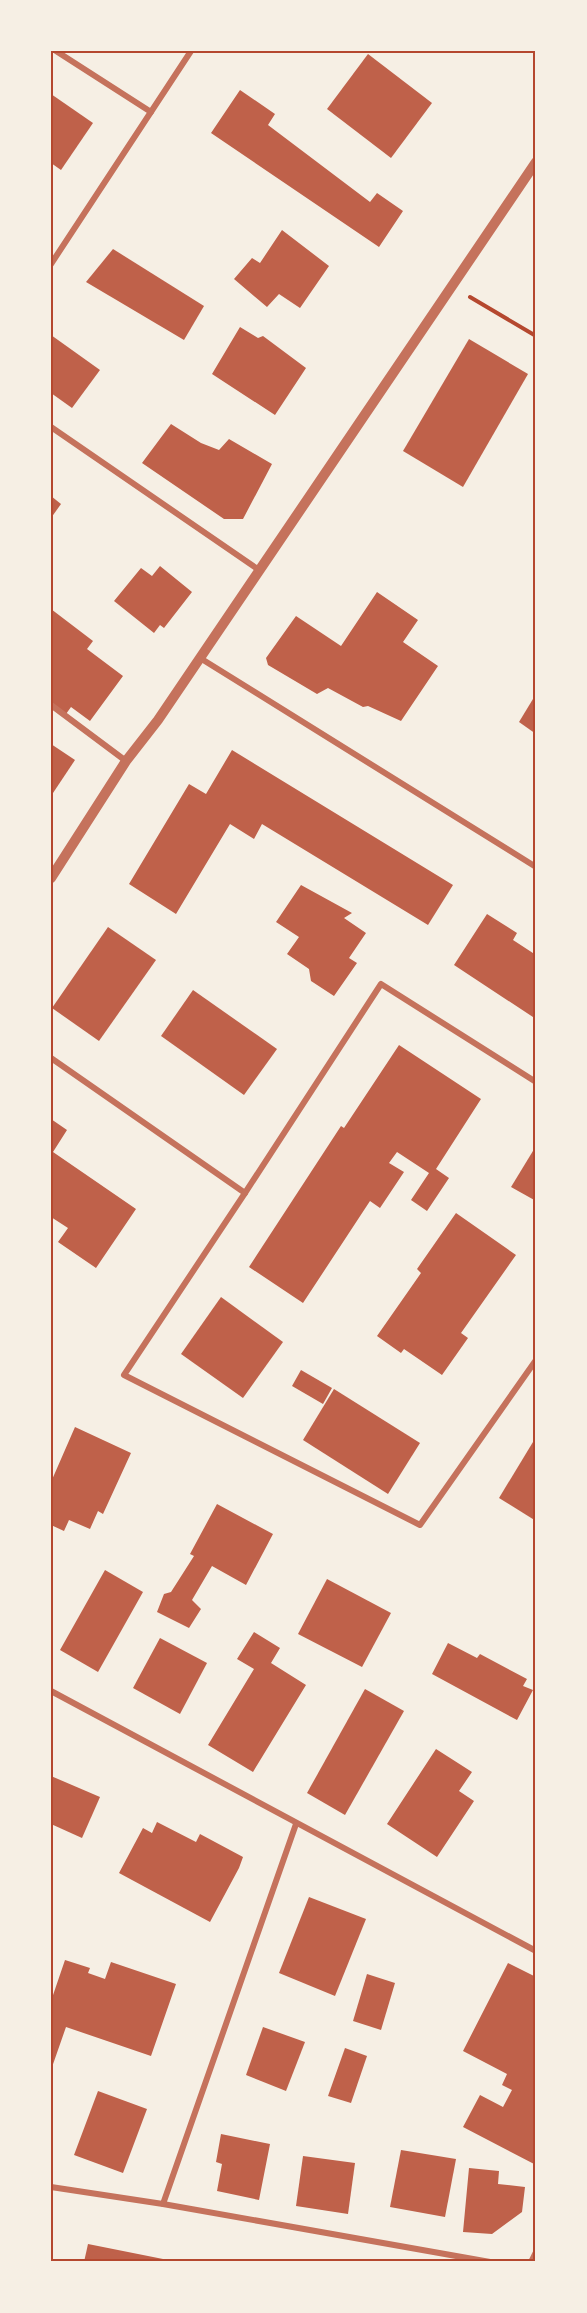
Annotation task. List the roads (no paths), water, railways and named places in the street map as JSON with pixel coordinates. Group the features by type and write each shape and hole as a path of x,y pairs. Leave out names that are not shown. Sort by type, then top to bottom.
{"street":[{"path":"56,51 151,112"},
{"path":"51,264 190,51"},
{"path":"51,878 126,761 158,720 536,162"},
{"path":"51,427 260,570"},
{"path":"200,658 536,867"},
{"path":"51,705 126,761"},
{"path":"535,1363 420,1525 124,1375 381,984 536,1082"},
{"path":"51,1058 245,1193"},
{"path":"51,1691 536,1951"},
{"path":"163,2204 297,1824"},
{"path":"51,2187 163,2204 490,2262"},
{"path":"531,2262 536,2252"}]}
